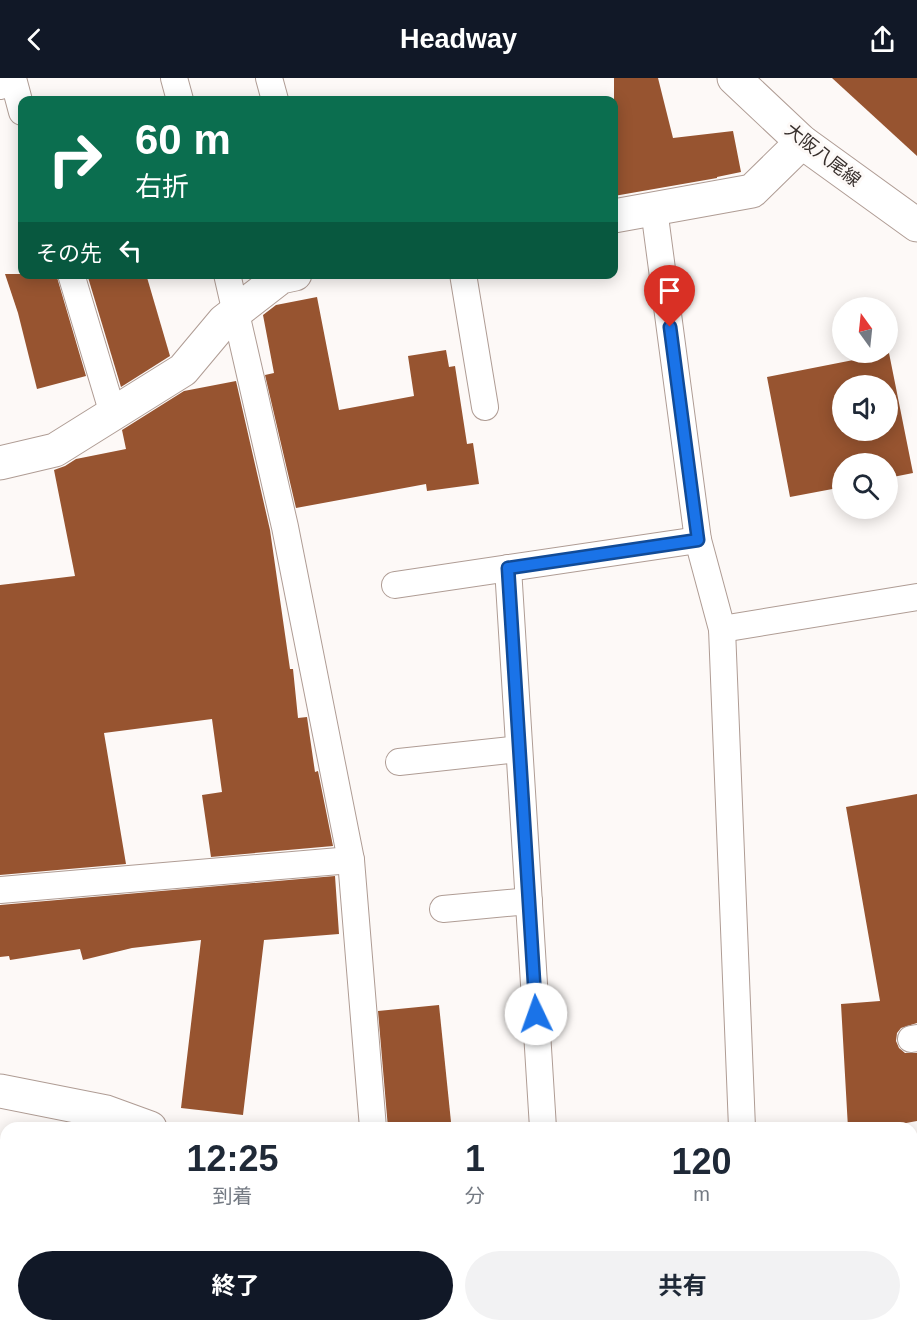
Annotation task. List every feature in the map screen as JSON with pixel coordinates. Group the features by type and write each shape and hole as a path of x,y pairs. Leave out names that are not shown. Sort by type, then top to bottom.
{"street":[{"name":"大阪八尾線","path":"734,78 802,142 917,225"},
{"path":"618,215 752,191 802,142"},
{"path":"0,463 55,450 183,370 224,321 278,279"},
{"path":"0,1091 106,1112 134,1122"}],"lane":[{"path":"174,78 179,96"},
{"path":"269,78 274,96"},
{"path":"0,86 14,82 18,97"},
{"path":"654,209 698,540 722,629 742,1122"},
{"path":"72,279 113,414"},
{"path":"227,279 285,527 351,860 373,1122"},
{"path":"464,279 484,407"},
{"path":"395,585 698,540"},
{"path":"508,568 543,1122"},
{"path":"722,629 917,597"},
{"path":"399,762 519,749"},
{"path":"0,890 351,860"},
{"path":"442,909 528,901"}],"building":[{"path":"614,78 658,78 673,138 733,131 741,172 618,195 618,96 614,96"},
{"path":"832,78 917,78 917,156"},
{"path":"5,274 18,274 18,279 57,279 86,376 37,389 18,313"},
{"path":"89,279 147,279 170,356 121,387"},
{"path":"317,297 339,410 414,396 408,356 446,350 449,367 455,366 467,444 473,443 479,484 427,491 426,484 296,508 265,375 274,373 263,315 276,305"},
{"path":"838,363 891,363 893,375 832,375 832,441 898,441 898,398 913,473 898,476 898,453 832,453 832,489 790,497 767,377"},
{"path":"236,381 270,530 290,669 293,669 298,718 307,717 315,772 318,771 333,846 211,857 202,795 222,792 212,719 104,733 126,864 0,875 0,585 75,576 54,470 76,459 126,449 122,430 184,391"},
{"path":"917,794 917,1023 901,1028 897,1033 896,1041 905,1053 917,1053 917,1121 848,1122 841,1004 880,1001 846,807"},
{"path":"335,876 339,934 264,940 243,1115 181,1108 201,940 132,948 83,960 80,949 10,960 9,956 0,957 0,905"},
{"path":"439,1005 451,1122 387,1122 378,1011"}],"route":[{"path":"536,1014 508,568 698,540 670,327"}]}
